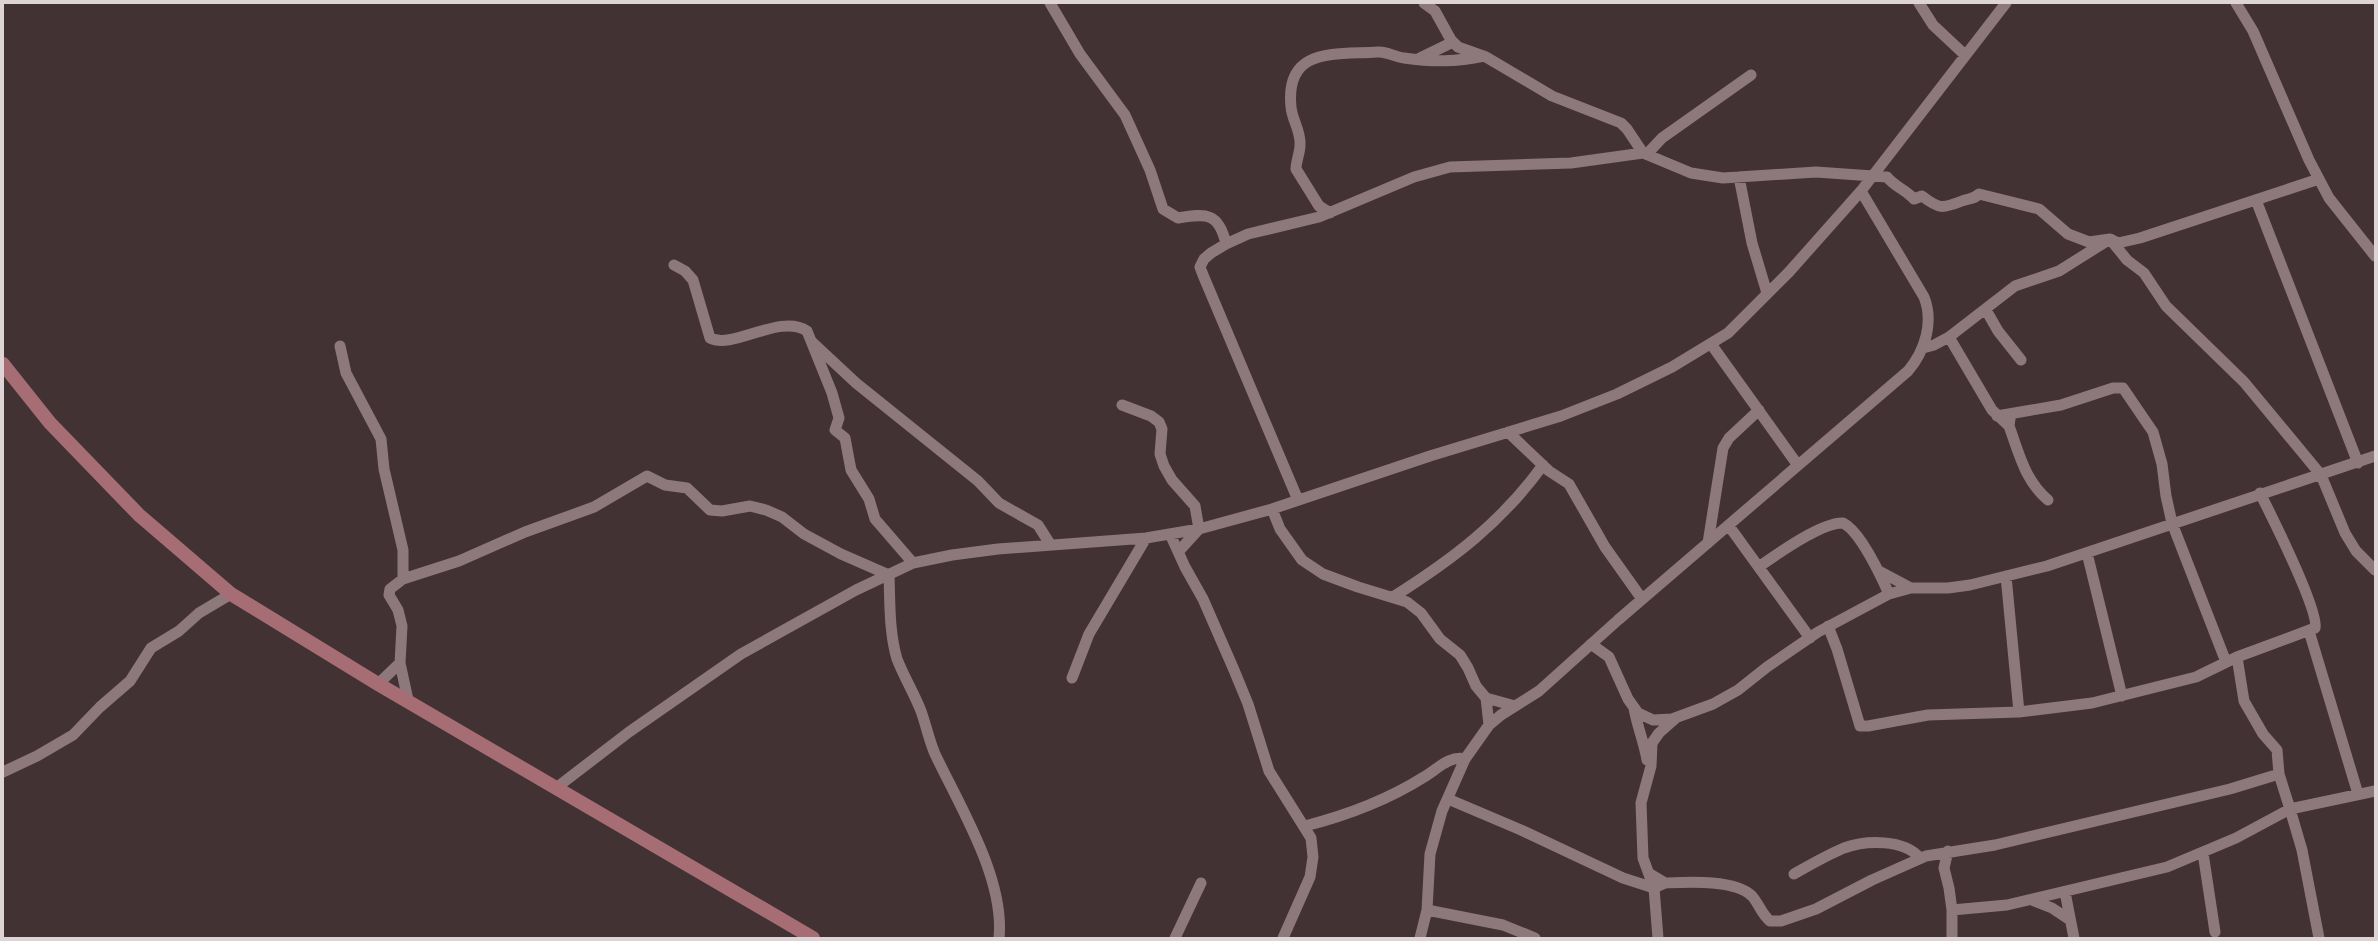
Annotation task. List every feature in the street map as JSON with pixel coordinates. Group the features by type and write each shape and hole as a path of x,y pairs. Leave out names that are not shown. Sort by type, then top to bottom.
{"main road":[{"path":"3,364 50,423 139,515 231,594 378,684 408,700 813,938"}],"street":[{"path":"1050,3 1080,54 1125,115 1150,170 1163,209 1178,218 1194,216 1213,219 1222,227 1226,244"},
{"path":"1424,3 1435,11 1453,42 1463,49 1484,56 1552,96 1621,123 1645,153 1691,173 1723,178 1816,172 1887,177 1895,187 1906,190 1914,199 1922,196 1934,205 1942,207 1973,199 1979,194 2039,209 2068,234 2084,238 2089,242 2110,239 2118,243 2140,238 2319,179"},
{"path":"1919,3 1933,25 1965,55"},
{"path":"556,788 629,732 741,654 856,590 913,563 952,554 1050,544 1146,538 1199,529 1272,510 1298,500 1561,416 1617,394 1672,367 1728,333 1768,293 1861,191 2006,3"},
{"path":"2236,3 2252,31 2329,198 2375,256"},
{"path":"1418,58 1453,42"},
{"path":"1319,212 1296,169 1300,145 1299,129 1291,107 1293,74 1308,59 1324,55 1384,51 1398,57 1456,62 1484,56"},
{"path":"1298,500 1200,267 1204,259 1226,244 1319,212 1330,213 1414,177 1450,167 1571,163 1645,153 1662,138 1751,75"},
{"path":"1739,177 1752,243 1768,293"},
{"path":"1420,938 1427,910 1430,854 1442,811 1465,759 1489,725 1539,691 1642,599 1729,526 1797,464 1908,371 1915,363 1922,348 1929,318 1924,297 1861,191"},
{"path":"2256,200 2358,463"},
{"path":"1922,348 1934,345 1949,337 1986,310 2014,286 2059,271 2110,239"},
{"path":"2110,239 2127,260 2144,273 2166,306 2244,382 2320,475 2345,533 2356,551 2375,570"},
{"path":"674,266 685,271 693,280 710,338 721,341 766,330 794,326 806,331 832,393 839,418 835,430 845,438 852,470 869,499 878,523 913,563"},
{"path":"1986,310 1998,331 2021,360"},
{"path":"1949,337 1997,416 2010,420 2113,388 2123,388 2153,432 2162,464 2166,496 2172,523 2226,662"},
{"path":"811,341 861,388 978,481 998,503 1038,525 1050,544"},
{"path":"1711,344 1797,464"},
{"path":"340,346 346,372 381,439 384,469 402,550 403,579"},
{"path":"1122,405 1151,416 1159,422 1162,429 1160,454 1164,466 1172,480 1195,506 1199,529"},
{"path":"1708,544 1723,448 1729,438 1759,410"},
{"path":"2010,420 2023,467 2036,490 2048,500"},
{"path":"1508,432 1543,465 1569,484 1604,547 1642,599"},
{"path":"1591,644 1609,657 1634,708 1638,713 1653,720 1676,718 1713,704 1738,690 1767,667 1828,626 1889,594 1911,588 1948,588 2006,576 2087,553 2172,523 2209,512 2260,493 2358,463 2375,456"},
{"path":"1393,597 1446,563 1486,529 1522,494 1543,465"},
{"path":"408,700 400,663 402,626 398,610 389,595 390,589 403,579 460,561 525,532 594,507 640,479 650,476 660,483 687,488 710,510 722,511 750,506 766,510 782,518 816,541 889,574"},
{"path":"1828,626 1837,649 1860,726 1868,726 1928,715 2019,712 2092,703 2196,677 2237,657 2309,631 2317,624 2315,614 2260,493"},
{"path":"1272,510 1280,529 1302,560 1323,574 1358,587 1407,602 1416,609 1440,639 1460,655 1476,686 1486,698 1489,725"},
{"path":"1760,566 1786,548 1838,523 1843,523 1853,530 1879,571 1889,594"},
{"path":"1729,526 1760,566 1810,638"},
{"path":"1179,551 1199,529"},
{"path":"1170,534 1185,567 1203,599 1237,677 1269,770 1305,826 1312,844 1312,867 1304,890 1283,938"},
{"path":"1072,678 1089,634 1146,538"},
{"path":"2087,553 2122,696"},
{"path":"1879,571 1911,588"},
{"path":"889,574 892,636 897,658 921,712 935,754 956,794 991,879 999,906 999,938"},
{"path":"2006,576 2019,712"},
{"path":"3,772 73,735 100,706 130,681 151,648 179,631 199,613 231,594"},
{"path":"2309,631 2358,794"},
{"path":"2237,657 2244,701 2263,734 2277,750 2279,774 2302,850 2319,938"},
{"path":"378,684 400,663"},
{"path":"1486,698 1515,706"},
{"path":"1634,708 1636,724 1644,740 1649,772"},
{"path":"1658,938 1654,888 1643,858 1640,803 1649,772 1655,738 1676,718"},
{"path":"1305,826 1342,817 1368,807 1400,792 1447,762 1459,757 1465,759"},
{"path":"1448,799 1521,830 1623,878 1654,888 1665,884 1698,882 1732,886 1751,895 1766,918 1775,922 1816,910 1923,857 1995,845 2230,789 2279,774"},
{"path":"1952,910 2000,906 2032,900 2167,867 2203,853 2265,824 2290,809 2375,791"},
{"path":"1794,874 1844,848 1883,842 1905,848 1944,868"},
{"path":"1948,852 1944,868 1952,910 1952,938"},
{"path":"2203,853 2216,932"},
{"path":"1650,874 1665,884"},
{"path":"1175,938 1201,883"},
{"path":"2065,892 2074,938"},
{"path":"2032,900 2052,908 2070,920"},
{"path":"1427,910 1502,925 1535,938"}]}
